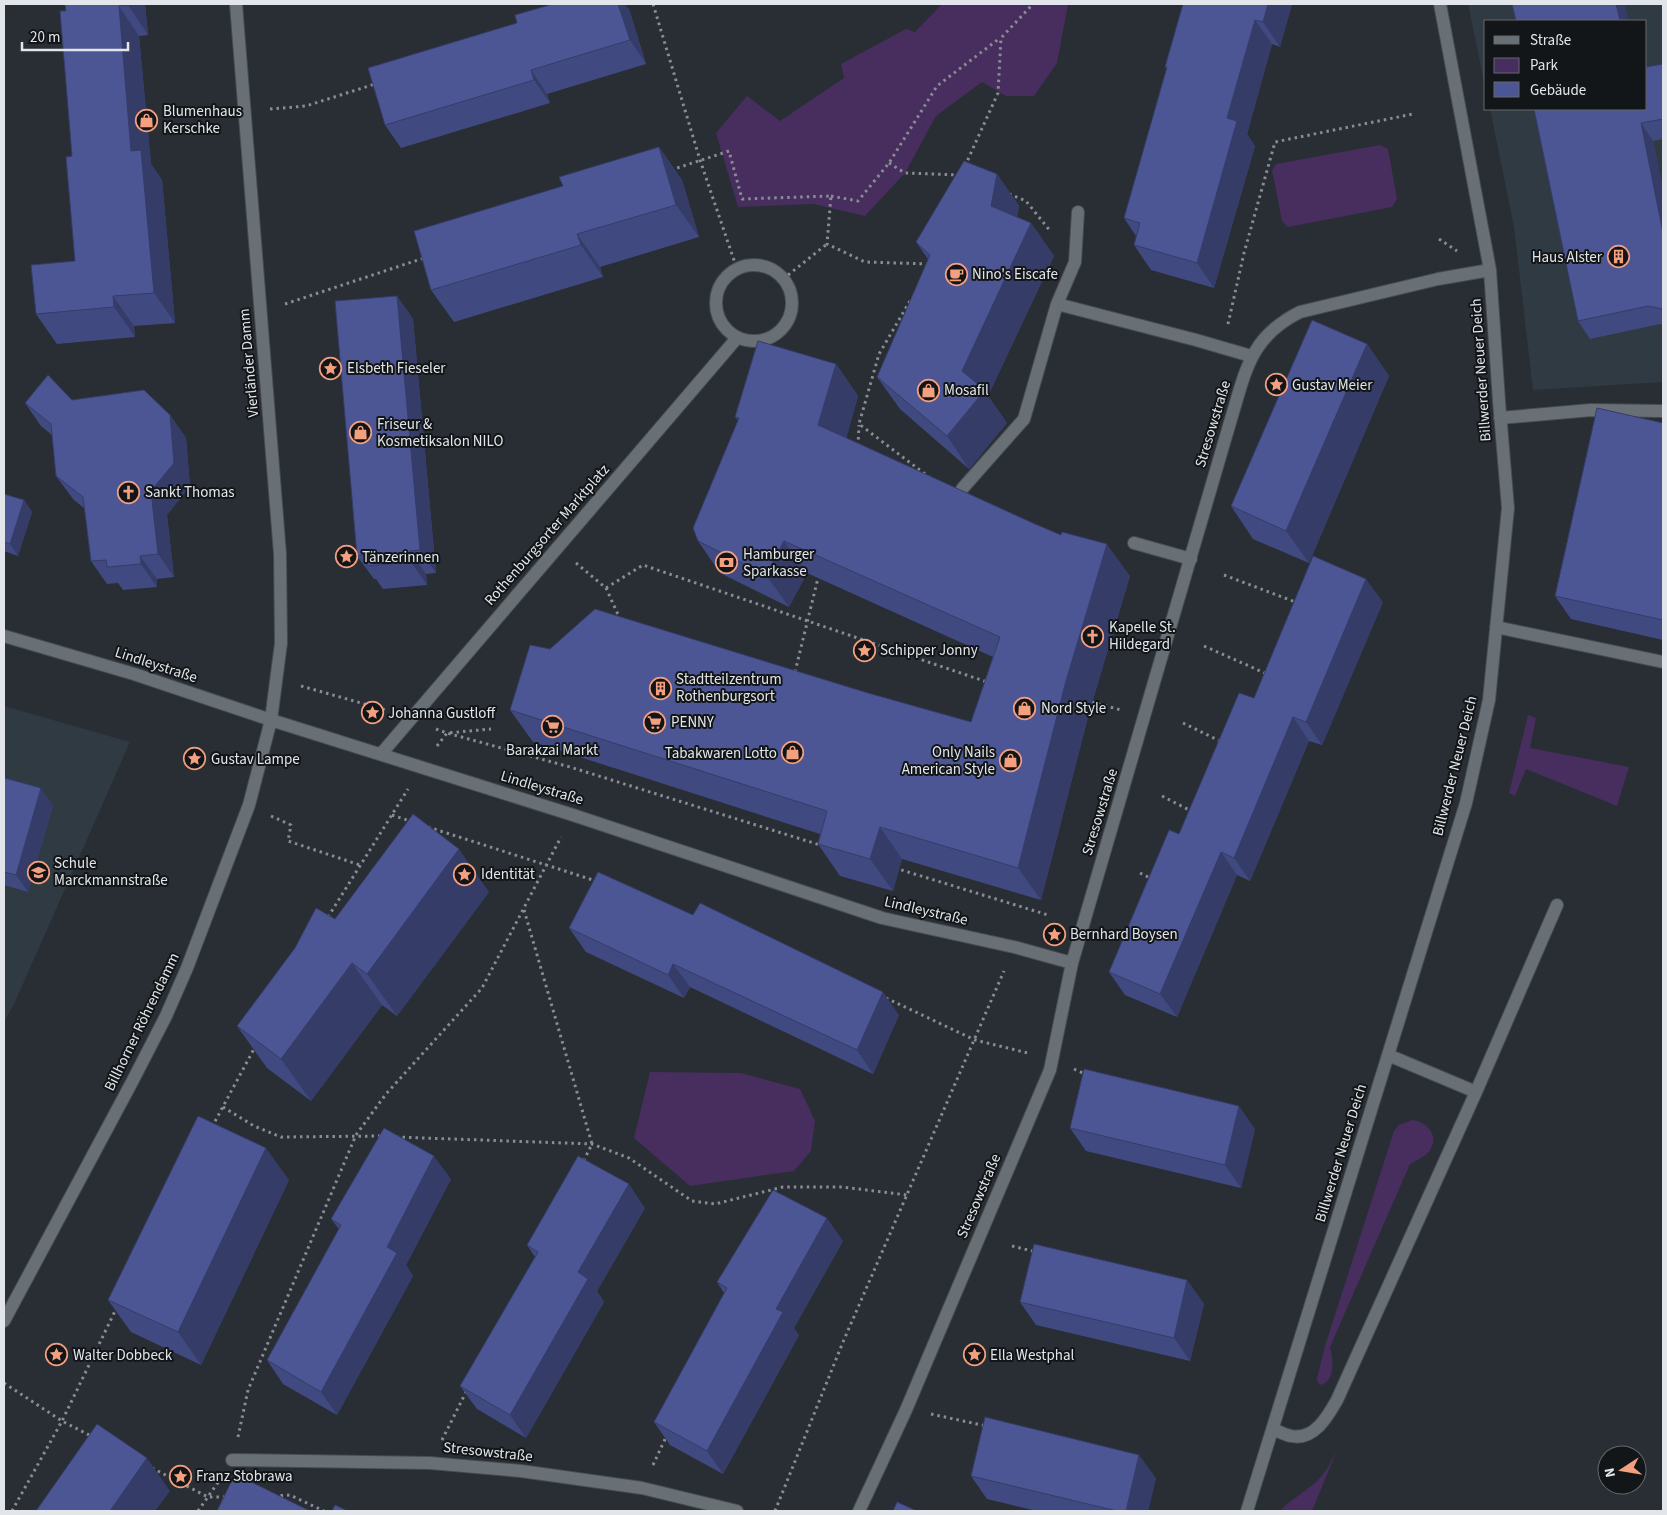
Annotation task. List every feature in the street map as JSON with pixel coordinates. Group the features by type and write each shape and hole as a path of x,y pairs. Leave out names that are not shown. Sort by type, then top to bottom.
{"street":[{"name":"Vierländer Damm","path":"236,4 280,554 281,644 271,720"},
{"name":"Billwerder Neuer Deich","path":"1247,1511 1466,803 1489,700 1508,508 1490,270 1440,4"},
{"path":"962,489 1024,419 1057,304 1075,262 1078,212"},
{"path":"749,266 762,266 774,271 783,279 790,290 792,303 790,316 784,327 774,336 763,340 750,341 737,338 726,329 718,317 716,304 718,290 726,278 737,269 749,266"},
{"name":"Stresowstraße","path":"859,1511 906,1410 1050,1070 1072,963 1251,356 1277,325 1300,312 1438,279 1490,270"},
{"path":"1057,304 1251,356"},
{"name":"Rothenburgsorter Marktplatz","path":"381,754 737,338"},
{"path":"1500,418 1591,410 1663,411"},
{"path":"1134,542 1191,558"},
{"path":"1496,627 1663,662"},
{"name":"Lindleystraße","path":"4,636 134,674 271,720 573,815 882,918 1014,947 1072,963"},
{"name":"Billhorner Röhrendamm","path":"4,1321 128,1091 188,968 249,805 271,720"},
{"path":"1272,1429 1292,1436 1302,1436 1324,1422 1333,1407 1476,1092 1557,905"},
{"path":"1388,1056 1476,1092"},
{"name":"Stresowstraße","path":"232,1460 430,1463 521,1471 642,1488 737,1511"}],"path":[{"path":"653,4 700,160 737,269"},
{"path":"664,172 729,151 742,199 831,196 858,201 889,163 937,86 1001,38 1033,4"},
{"path":"964,167 998,93 1001,38"},
{"path":"244,111 306,106 382,82"},
{"path":"1224,348 1244,253 1275,142 1413,114"},
{"path":"889,163 905,173 961,176 958,184"},
{"path":"1007,193 1026,200 1075,262"},
{"path":"783,279 827,244 831,196"},
{"path":"827,244 865,262 932,264 927,272"},
{"path":"261,312 424,258"},
{"path":"857,452 859,424 880,354 912,297"},
{"path":"859,424 932,479 962,489"},
{"path":"558,548 606,588 620,619"},
{"path":"606,588 643,565 988,682"},
{"path":"1224,575 1298,603"},
{"path":"786,670 795,672 818,578"},
{"path":"1204,646 1268,675"},
{"path":"276,678 412,718 447,733 570,767 828,847"},
{"path":"1183,723 1224,743"},
{"path":"325,922 422,768 447,733 491,729"},
{"path":"1162,796 1195,812"},
{"path":"249,805 291,825 288,841 360,865"},
{"path":"392,815 600,882"},
{"path":"198,1511 232,1460 248,1390 356,1135 386,1094 482,988 573,815"},
{"path":"895,868 1048,916"},
{"path":"1140,873 1156,880"},
{"path":"524,909 592,1144 578,1170"},
{"path":"775,1511 843,1342 1014,947"},
{"path":"886,998 974,1040 1052,1059 1093,1076"},
{"path":"209,1132 259,1039"},
{"path":"223,1107 254,1126 281,1137 386,1136"},
{"path":"396,1137 592,1144 629,1158 667,1186 692,1201 714,1204 783,1187 842,1186 907,1195"},
{"path":"779,1196 783,1187"},
{"path":"1012,1246 1040,1253"},
{"path":"12,1511 62,1421 121,1300"},
{"path":"4,1383 62,1421 96,1439"},
{"path":"430,1463 471,1383"},
{"path":"906,1410 942,1415 989,1426"},
{"path":"642,1488 671,1426"},
{"path":"148,1466 208,1497 235,1496"},
{"path":"272,1496 290,1495 324,1511"}],"shaded area":[{"path":"1468,4 1663,4 1663,382 1533,390 1514,227 1490,110 1647,110 1647,20 1484,20 1484,81"},
{"name":"Schule Marckmannstraße","path":"4,706 130,742 15,1002 4,1022"}],"green space":[{"path":"942,4 1068,4 1057,63 1034,96 1006,96 982,82 936,116 905,173 865,216 813,204 738,207 716,133 747,96 780,121 844,78 841,64 906,29 915,32"},
{"path":"1380,145 1388,149 1397,199 1392,207 1288,227 1282,221 1272,170 1276,164"},
{"path":"1528,715 1536,718 1530,748 1629,767 1617,806 1526,769 1515,796 1509,793"},
{"path":"650,1072 741,1073 800,1089 815,1121 811,1151 794,1171 690,1186 634,1138"},
{"path":"1412,1120 1424,1124 1432,1132 1433,1143 1427,1154 1410,1164 1330,1347 1332,1358 1331,1374 1326,1382 1321,1385 1318,1383 1317,1378 1325,1346 1394,1131 1399,1125"},
{"path":"1337,1450 1312,1511 1280,1511 1320,1478"}],"building":[{"path":"65,4 128,4 119,6 131,151 141,150 154,293 113,296 114,307 36,314 31,265 75,261 66,157 72,156 60,11 66,11"},
{"path":"553,4 618,4 630,40 531,70 534,80 385,125 368,68 517,23 515,15"},
{"path":"1183,4 1268,4 1263,22 1255,20 1227,118 1237,121 1197,263 1134,245 1140,223 1124,218"},
{"path":"1512,4 1616,4 1620,20 1516,20"},
{"name":"Haus Alster","path":"1663,64 1663,119 1641,123 1663,233 1663,309 1648,306 1578,321 1534,110 1647,110 1647,67"},
{"path":"659,147 676,205 577,234 581,245 431,290 414,231 563,186 559,177"},
{"path":"964,161 997,174 991,206 1031,223 962,371 985,390 947,436 877,377 930,255 916,242"},
{"path":"397,296 420,550 410,551 411,562 367,566 366,554 357,556 335,301"},
{"path":"1312,320 1367,344 1286,531 1231,506"},
{"name":"Stadtteilzentrum Rothenburgsort","path":"758,341 836,364 818,425 1061,535 1062,532 1107,544 1066,681 1018,868 880,827 870,859 818,844 827,811 510,710 530,645 550,649 595,609 868,693 971,722 1000,637 784,541 766,575 698,541 693,528 739,418 735,417"},
{"name":"Sankt Thomas","path":"48,375 72,400 144,390 170,415 174,463 151,491 158,554 140,556 141,564 107,567 106,560 91,561 83,497 56,476 51,424 25,403"},
{"path":"1597,408 1663,423 1663,620 1555,596"},
{"path":"4,494 24,500 10,544 4,542"},
{"path":"1313,556 1366,579 1306,722 1293,717 1234,858 1221,852 1160,994 1109,972 1169,830 1179,834 1239,693 1254,698"},
{"path":"5,778 41,788 16,875 4,872"},
{"path":"413,814 459,849 367,974 352,963 281,1059 237,1026 295,948 316,908 335,919"},
{"path":"598,872 693,915 700,903 883,992 857,1050 673,964 668,975 569,928"},
{"path":"1084,1069 1239,1106 1225,1165 1070,1128"},
{"path":"198,1116 266,1148 178,1332 108,1300"},
{"path":"384,1128 434,1156 387,1247 397,1253 321,1392 267,1360 341,1225 331,1219"},
{"path":"578,1156 629,1184 578,1272 588,1279 510,1415 460,1386 538,1252 527,1245"},
{"path":"773,1190 827,1218 776,1309 783,1312 707,1451 654,1422 727,1288 717,1282"},
{"path":"1034,1244 1187,1280 1174,1338 1020,1302"},
{"path":"985,1417 1139,1455 1126,1511 1117,1511 971,1476"},
{"path":"97,1424 147,1458 110,1511 36,1511"},
{"path":"235,1474 310,1511 217,1511"},
{"path":"897,1502 917,1511 893,1511"},
{"path":"335,1505 348,1511 332,1511"}],"place":[{"name":"Blumenhaus Kerschke","path":"147,120"},
{"name":"Haus Alster","path":"1618,257"},
{"name":"Nino's Eiscafe","path":"956,274"},
{"name":"Elsbeth Fieseler","path":"331,368"},
{"name":"Gustav Meier","path":"1276,385"},
{"name":"Mosafil","path":"928,390"},
{"name":"Friseur & Kosmetiksalon NILO","path":"361,433"},
{"name":"Sankt Thomas","path":"129,492"},
{"name":"Tänzerinnen","path":"346,557"},
{"name":"Hamburger Sparkasse","path":"727,563"},
{"name":"Kapelle St. Hildegard","path":"1093,636"},
{"name":"Schipper Jonny","path":"864,650"},
{"name":"Stadtteilzentrum Rothenburgsort","path":"660,688"},
{"name":"Nord Style","path":"1025,708"},
{"name":"Johanna Gustloff","path":"372,713"},
{"name":"PENNY","path":"655,722"},
{"name":"Barakzai Markt","path":"552,727"},
{"name":"Tabakwaren Lotto","path":"793,753"},
{"name":"Gustav Lampe","path":"195,759"},
{"name":"Only Nails American Style","path":"1011,761"},
{"name":"Schule Marckmannstraße","path":"38,872"},
{"name":"Identität","path":"465,874"},
{"name":"Bernhard Boysen","path":"1054,934"},
{"name":"Walter Dobbeck","path":"57,1355"},
{"name":"Ella Westphal","path":"974,1355"},
{"name":"Franz Stobrawa","path":"180,1476"}]}
